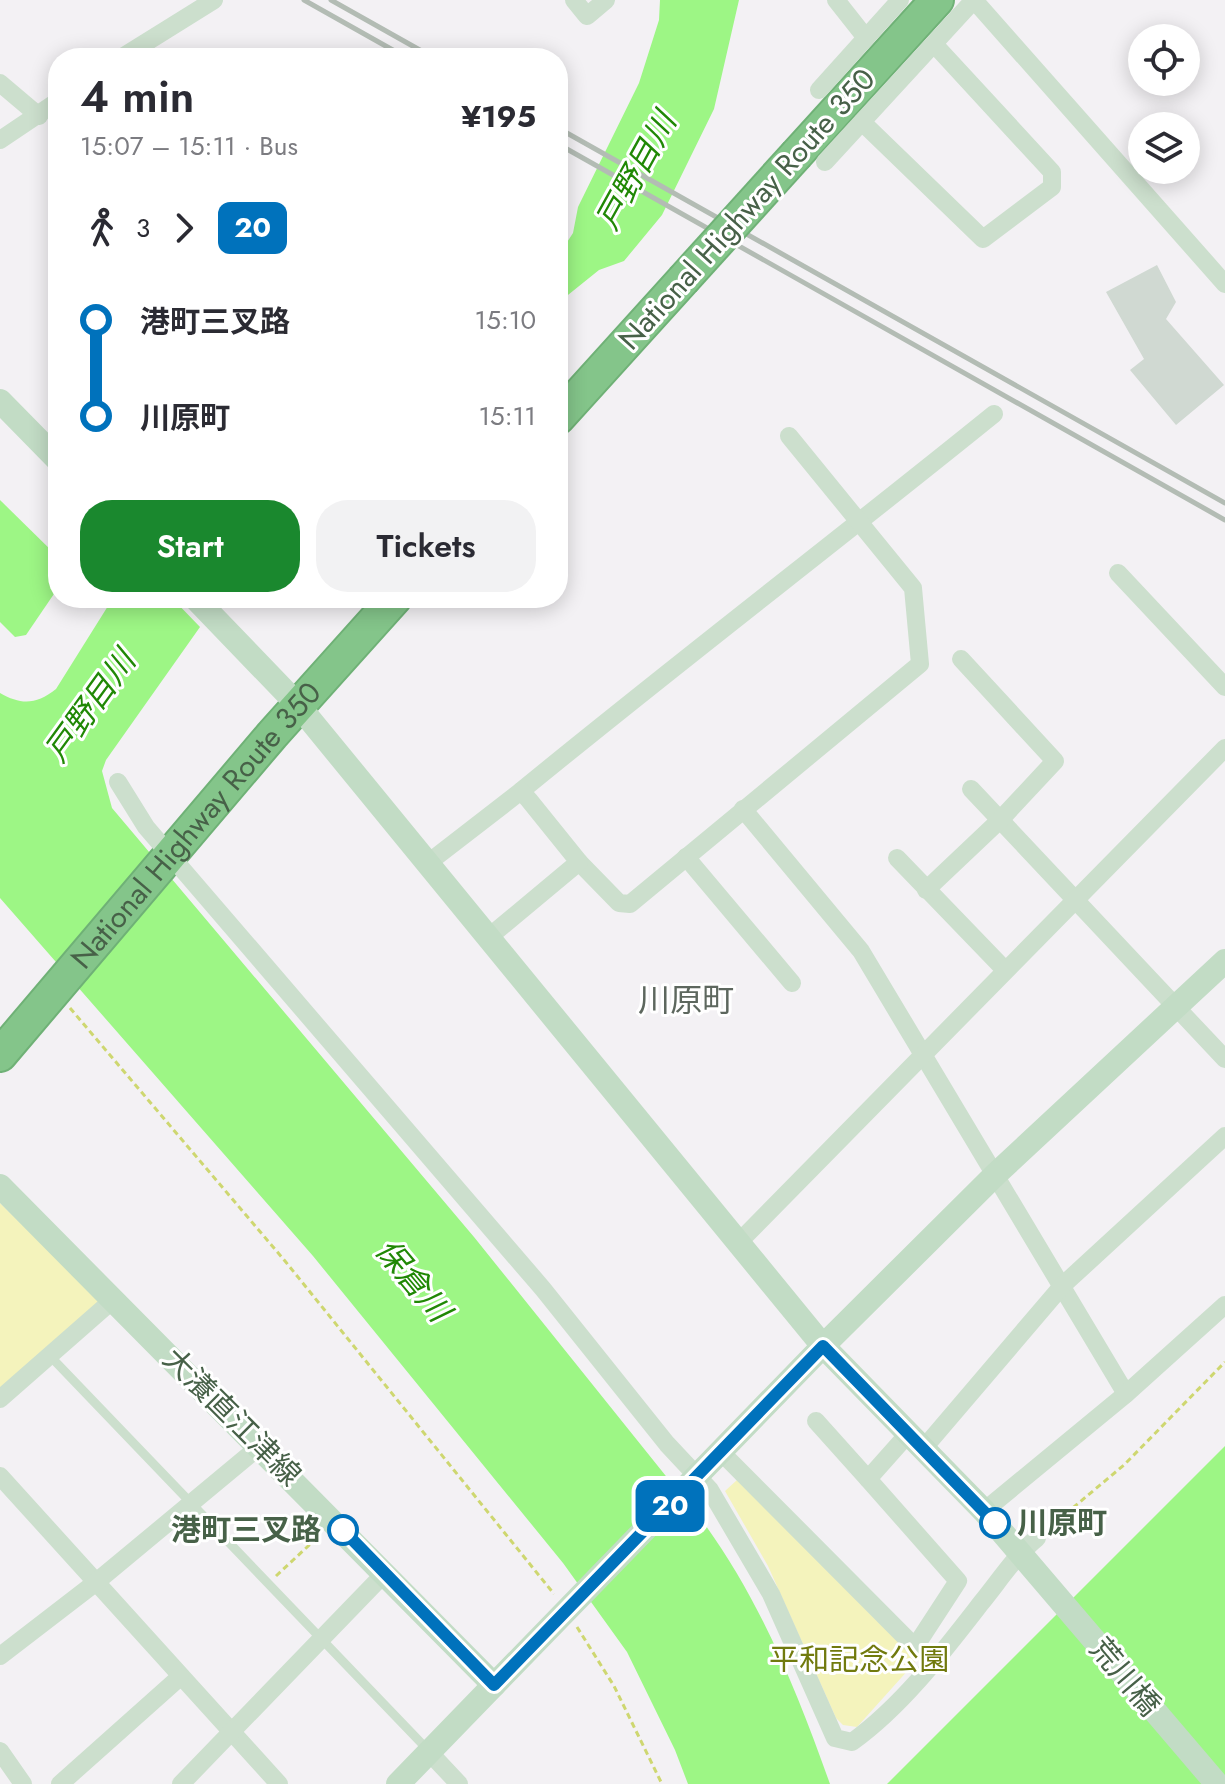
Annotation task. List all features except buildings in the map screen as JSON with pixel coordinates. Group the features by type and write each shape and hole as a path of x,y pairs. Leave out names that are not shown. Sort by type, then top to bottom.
{"highway":[{"name":"National Highway Route 350","path":"568,407 922,16"},
{"name":"National Highway Route 350","path":"0,1055 298,705 386,608"}],"main road":[{"path":"0,401 48,450"},
{"name":"荒川橋","path":"205,608 298,705 823,1346 984,1511 1031,1553 1217,1784"},
{"path":"398,1784 823,1346 996,1174 1225,961"},
{"name":"大瀁直江津線","path":"0,1186 494,1685"}],"street":[{"path":"137,48 214,0"},
{"path":"574,0 587,16 606,0"},
{"path":"836,0 866,38"},
{"path":"819,90 866,38 922,16 974,1 1225,284"},
{"path":"825,162 862,122 922,16"},
{"path":"862,122 983,239 1052,187 1052,172 922,16"},
{"path":"0,83 39,116"},
{"path":"0,140 48,109"},
{"path":"428,863 701,643 860,522 994,414"},
{"path":"521,791 579,862 619,903 630,904 920,664 913,588 789,436"},
{"path":"1118,573 1225,687"},
{"path":"926,890 1001,819 1055,761 961,659"},
{"path":"737,1244 1225,748"},
{"path":"118,782 124,797 167,859 543,1289 692,1483 710,1490 750,1554 789,1630 829,1728 843,1743 852,1742 871,1729 1031,1553"},
{"path":"971,789 1225,1059"},
{"path":"743,809 861,951 1126,1394"},
{"path":"686,857 792,983"},
{"path":"897,858 1005,970"},
{"path":"489,937 579,862"},
{"path":"868,1479 915,1442 1062,1286 1225,1136"},
{"path":"0,1399 114,1299"},
{"path":"984,1511 1126,1394 1225,1305"},
{"path":"722,1453 915,1647 958,1581 816,1421"},
{"path":"0,1656 95,1583 260,1446"},
{"path":"0,1476 279,1784"},
{"path":"181,1784 385,1573"},
{"path":"60,1784 180,1677"},
{"path":"0,1751 23,1784"},
{"path":"429,1752 459,1784"}],"lane":[{"path":"50,1356 429,1752"}],"path":[{"path":"57,988 521,1549 572,1606 662,1784"},
{"path":"1031,1553 1124,1465 1225,1362"},
{"path":"267,1583 335,1522"}],"green space":[{"path":"0,1203 100,1301 0,1390"},
{"name":"平和記念公園","path":"737,1480 919,1658 857,1727 843,1725 836,1718 768,1566 725,1491"}],"water":[{"name":"戸野目川","path":"660,0 739,0 714,109 662,215 624,261 599,270 568,295 568,241 573,233 578,207 639,83 659,20"},
{"path":"0,500 48,547 48,603 26,635 15,637 0,622"},
{"path":"107,608 182,608 200,627 106,760 102,771 112,808 474,1237 706,1526 744,1587 777,1650 830,1784 688,1784 675,1750 627,1652 563,1563 313,1256 0,898 0,693 28,702 56,689"},
{"path":"1225,1446 1225,1784 887,1784"}],"railway":[{"path":"304,0 389,48"},
{"path":"331,0 416,48"},
{"path":"568,134 1225,503"},
{"path":"568,150 1225,520"}],"bus line":[{"name":"20","path":"343,1530 494,1685 823,1346 995,1523"}],"place":[{"name":"川原町","path":"995,1523"},
{"name":"港町三叉路","path":"343,1530"}],"district":[{"name":"川原町","path":"686,1000"}],"water label":[{"name":"保倉川","path":"413,1280"}]}
